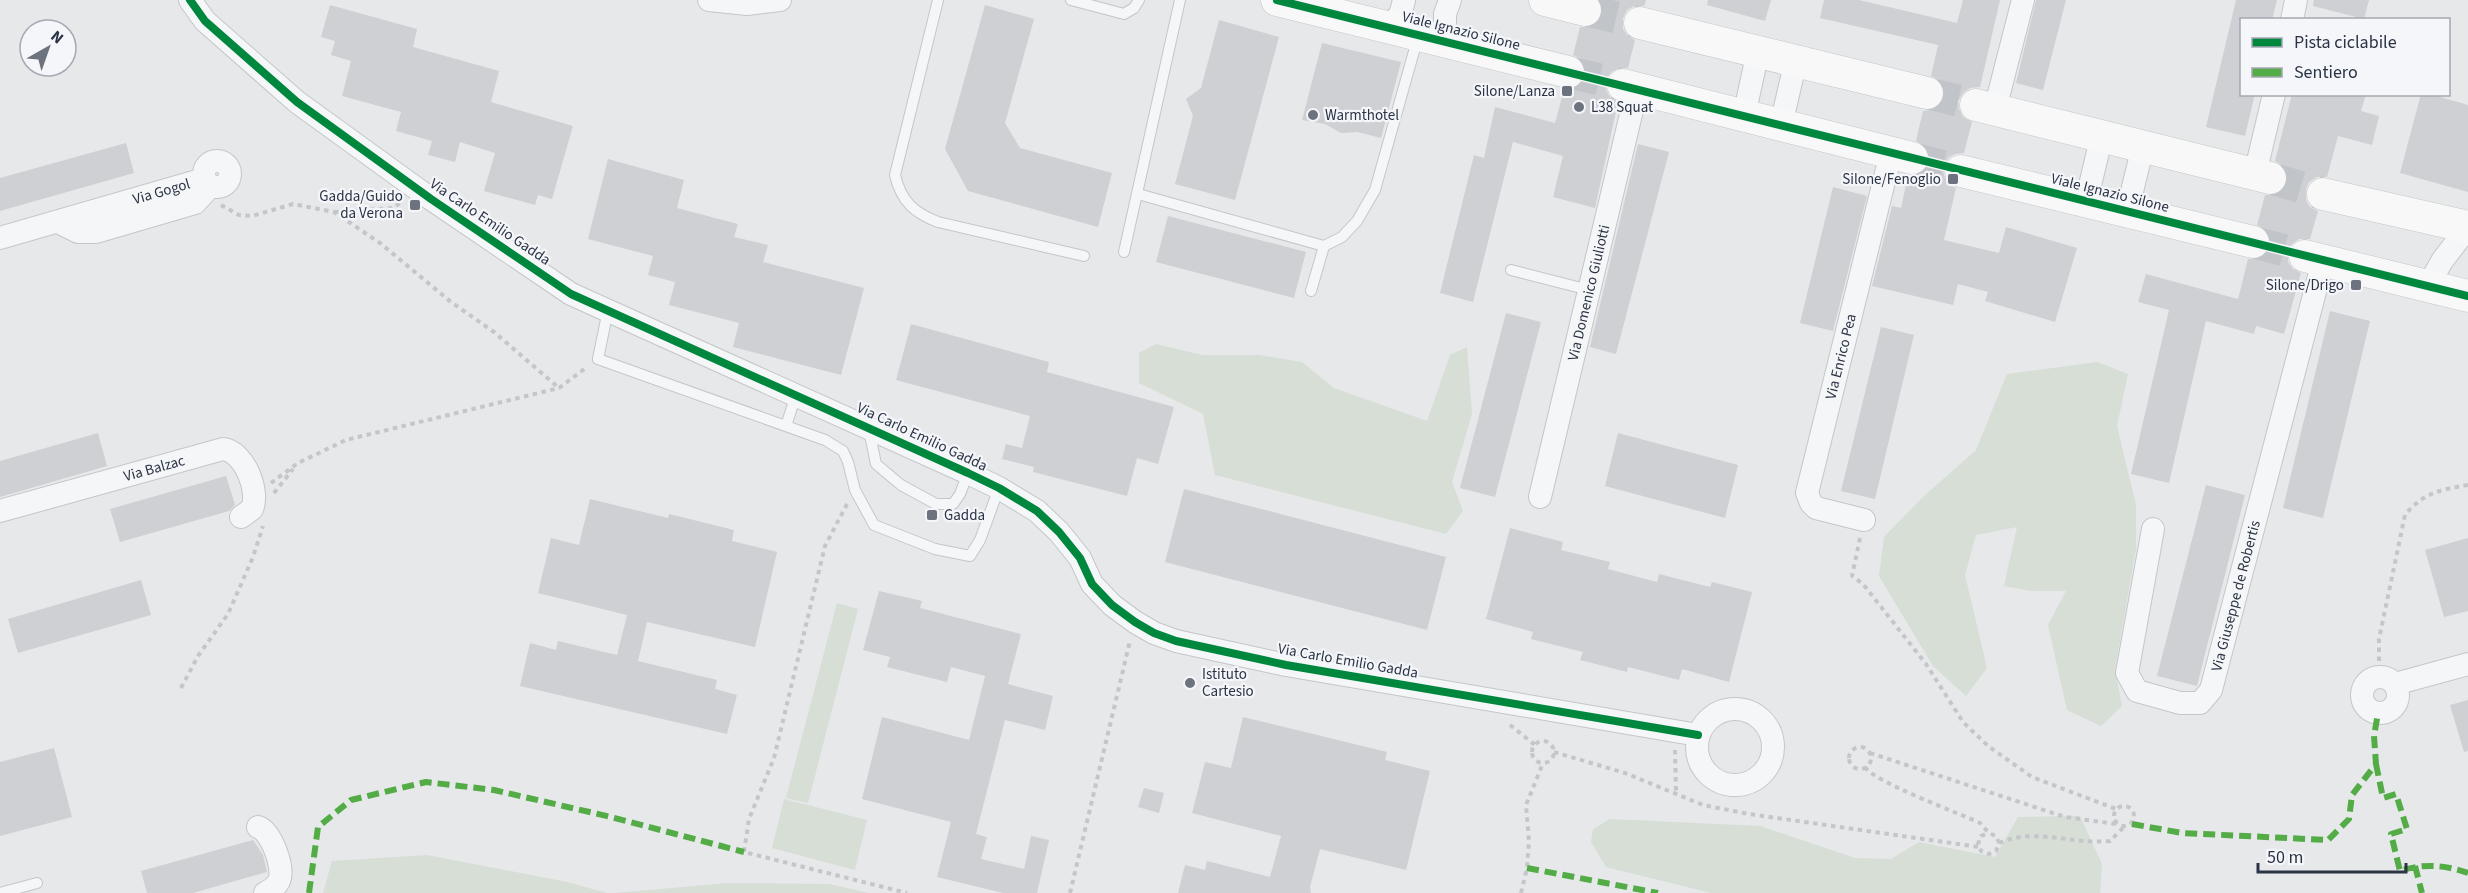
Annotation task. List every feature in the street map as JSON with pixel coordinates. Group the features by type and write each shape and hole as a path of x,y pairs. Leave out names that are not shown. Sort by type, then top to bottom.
{"street":[{"name":"Via Carlo Emilio Gadda","path":"190,0 205,21 297,102 414,187 571,294 968,472 1038,511 1080,558 1092,584 1112,605 1154,633 1176,641 1286,665 1698,735"},
{"path":"709,0 747,4 780,0"},
{"name":"Viale Ignazio Silone","path":"1277,0 1415,25 1569,72"},
{"path":"1415,25 1445,14 1450,0"},
{"path":"2023,0 1986,107 2262,176 2274,96"},
{"path":"2292,18 2296,0"},
{"path":"1640,23 1927,93"},
{"path":"1744,116 1758,51"},
{"path":"1781,125 1796,60"},
{"path":"1630,87 1902,155"},
{"name":"Via Domenico Giuliotti","path":"1540,497 1589,290 1630,87"},
{"path":"2086,202 2102,135"},
{"path":"2127,212 2143,146"},
{"name":"Via Enrico Pea","path":"1864,520 1816,508 1811,504 1807,494 1902,155"},
{"name":"Viale Ignazio Silone","path":"1961,171 2253,242"},
{"name":"Via Gogol","path":"0,238 58,222 78,232 96,232 195,203 204,187"},
{"path":"2323,194 2468,227 2442,261 2428,286"},
{"path":"2314,259 2468,297"},
{"name":"Via Giuseppe de Robertis","path":"2153,529 2127,673 2137,692 2180,703 2200,703 2211,690 2314,259"},
{"name":"Via Balzac","path":"0,511 223,449 235,452 242,459 262,500"},
{"path":"241,517 262,500"},
{"path":"2387,681 2468,664"},
{"path":"258,826 270,836 281,874 278,883 265,893"}],"lane":[{"path":"938,0 895,175 902,197 924,217 938,222 1084,256"},
{"path":"1071,0 1124,14 1134,8 1139,0"},
{"path":"1124,252 1180,0"},
{"path":"1138,194 1324,246 1341,237 1357,221 1375,190 1415,25"},
{"path":"1311,291 1324,246"},
{"path":"1511,270 1589,290"},
{"path":"608,310 598,359 825,440 843,451 855,490 874,525 935,549 970,556 980,540 999,488"},
{"path":"786,426 796,395"},
{"path":"868,426 876,464 901,485 936,504 953,504 960,494 968,472"},
{"path":"0,893 37,883"}],"path":[{"path":"204,187 239,215 252,216 293,204 334,212 393,208 401,203 414,187"},
{"path":"334,212 380,243 451,302 494,332 559,388"},
{"path":"262,500 298,463 346,440 559,388 598,359"},
{"path":"262,500 274,494 298,463"},
{"path":"2387,681 2379,639 2405,515 2416,501 2435,492 2468,485"},
{"path":"855,490 825,546 774,758 749,819 744,852 907,893"},
{"path":"1864,520 1852,576 1863,584 1926,664 1963,722 1988,746 2032,777 2116,809 2124,806 2131,809 2134,816 2132,824 2124,827 2110,841 2083,841 2029,835 1999,843"},
{"path":"181,688 198,656 228,614 253,557 264,525"},
{"path":"1070,893 1135,622"},
{"path":"1675,731 1676,793"},
{"path":"1554,752 1549,761 1543,763 1536,761 1532,755 1535,745 1545,742 1554,752 1625,773 1703,805 1749,814 1980,848"},
{"path":"1870,753 1870,763 1865,767 1858,768 1852,764 1850,754 1858,747 1865,748 1870,753 2065,818 2124,827"},
{"path":"1521,893 1527,868 1529,841 1526,805 1543,763"},
{"path":"1865,767 1868,773 1894,786 1980,823 1989,833 1996,836 1999,843 1996,851 1989,854 1981,851 1978,844 1981,836 1989,833"},
{"path":"2116,809 2113,816 2116,824"}],"shaded area":[{"path":"1156,344 1202,355 1259,355 1302,362 1334,388 1427,421 1450,355 1467,347 1472,414 1452,482 1463,511 1446,534 1215,475 1203,414 1139,383 1139,353"},
{"path":"2097,362 2128,374 2117,426 2136,505 2136,549 2115,669 2122,706 2101,726 2067,710 2048,625 2066,591 2031,591 2004,586 2017,527 1976,535 1965,575 1987,668 1966,696 1933,666 1879,576 1884,537 1922,498 1976,450 2007,374"},
{"path":"837,603 858,609 808,803 786,798"},
{"path":"784,799 867,820 855,870 772,848"},
{"path":"2080,816 2102,864 2100,893 1711,893 1606,867 1591,842 1593,829 1610,819 1760,826 1855,858 1891,859 1919,842 1995,857 2018,817"},
{"path":"427,855 567,882 607,893 323,893 332,861"},
{"path":"728,883 829,884 869,893 614,893"}],"building":[{"path":"1599,0 1646,0 1644,6 1634,6 1627,10 1623,18 1623,29 1635,40 1628,68 1619,68 1611,72 1605,81 1610,97 1618,102 1595,208 1553,197 1563,156 1513,142 1473,302 1440,293 1474,155 1484,158 1495,107 1555,123 1564,89 1574,89 1585,77 1585,66 1581,59 1573,55 1580,27 1590,27 1597,23 1602,15"},
{"path":"1708,0 1771,0 1765,21 1707,5"},
{"path":"1824,0 1859,0 1957,23 1963,0 2000,0 1980,87 1970,88 1958,101 1963,117 1972,122 1964,153 1948,158 1943,167 1948,184 1956,188 1944,240 1999,253 2006,227 2077,248 2055,322 1985,301 1988,292 1958,284 1953,305 1872,286 1892,206 1901,208 1908,176 1924,171 1929,163 1929,153 1924,145 1916,141 1923,111 1940,106 1945,97 1944,87 1940,80 1931,76 1938,45 1820,18"},
{"path":"2036,0 2066,0 2043,90 2016,83"},
{"path":"2236,0 2277,0 2272,18 2240,18 2240,96 2255,96 2245,136 2206,127"},
{"path":"2314,0 2369,0 2364,18 2313,6"},
{"path":"330,5 417,29 413,47 499,71 491,102 573,126 552,199 538,195 535,205 484,191 495,153 460,142 455,162 428,155 432,141 396,131 401,112 342,96 351,61 331,55 335,41 321,37"},
{"path":"985,5 1034,19 1005,123 1020,148 1112,173 1098,227 968,191 945,149"},
{"path":"1219,20 1279,37 1235,200 1175,184 1193,116 1186,99 1201,88"},
{"path":"1322,43 1401,62 1381,138 1357,132 1341,133 1325,124 1302,120"},
{"path":"2291,96 2365,96 2361,111 2379,116 2372,145 2338,136 2327,177 2317,177 2309,182 2306,189 2306,200 2310,207 2318,211 2310,239 2299,239 2288,251 2288,262 2293,269 2301,273 2284,334 2256,326 2254,334 2206,321 2169,483 2131,474 2169,310 2138,302 2146,274 2238,299 2248,259 2259,259 2266,255 2270,247 2270,236 2265,229 2257,225 2265,195 2276,195 2283,191 2287,183 2287,172 2275,161"},
{"path":"2420,96 2437,96 2468,105 2468,192 2400,173"},
{"path":"126,143 134,173 0,211 0,178"},
{"path":"1638,144 1669,152 1616,354 1590,347"},
{"path":"608,159 684,180 677,208 738,224 734,237 768,245 763,262 864,288 841,375 733,347 739,323 669,305 675,282 648,275 653,256 588,239"},
{"path":"1833,187 1867,196 1833,331 1800,323"},
{"path":"1168,216 1306,252 1294,298 1156,262"},
{"path":"2330,311 2370,321 2323,518 2283,508"},
{"path":"1506,313 1541,322 1495,497 1460,488"},
{"path":"911,324 1049,362 1047,372 1174,407 1158,464 1137,458 1127,496 1033,472 1034,467 1002,459 1006,444 1022,448 1030,416 896,380"},
{"path":"1881,327 1914,335 1875,499 1841,491"},
{"path":"98,433 107,466 0,497 0,461"},
{"path":"1618,433 1738,465 1725,518 1605,486"},
{"path":"226,476 235,505 229,511 120,542 110,509"},
{"path":"2206,485 2245,495 2197,686 2157,676"},
{"path":"1184,489 1446,557 1427,630 1165,562"},
{"path":"590,499 668,518 669,514 734,530 732,541 777,552 755,647 647,622 638,661 717,680 715,689 737,695 727,734 520,686 530,643 556,650 558,641 617,655 627,615 538,593 551,538 579,545"},
{"path":"1510,528 1563,542 1561,550 1610,562 1608,569 1657,582 1659,574 1710,587 1712,582 1752,592 1729,682 1682,669 1679,680 1628,667 1627,672 1580,660 1583,652 1531,639 1533,632 1486,619"},
{"path":"2468,538 2468,611 2444,617 2425,550"},
{"path":"141,580 151,615 18,653 8,619"},
{"path":"879,591 922,601 920,608 1021,634 1008,684 1053,696 1045,730 1005,720 976,834 987,837 981,859 1024,869 1031,836 1049,840 1037,893 1003,893 937,877 951,822 862,799 882,717 969,740 985,676 951,667 947,682 887,667 890,657 863,650"},
{"path":"2468,700 2468,751 2464,752 2450,705"},
{"path":"1243,717 1387,752 1385,760 1430,771 1406,870 1320,849 1310,887 1311,893 1178,893 1185,865 1205,870 1207,861 1270,877 1281,836 1192,813 1205,762 1231,768"},
{"path":"54,748 72,817 0,836 0,762"},
{"path":"1144,788 1164,793 1159,813 1138,807"},
{"path":"253,840 263,855 267,872 193,893 147,893 141,871"}],"tunnel":[{"path":"1585,10 1640,23"},
{"path":"1568,72 1623,85"},
{"path":"1927,93 1976,105"},
{"path":"1912,158 1961,171"},
{"path":"2270,178 2323,194"},
{"path":"2253,242 2305,256"}],"marked path":[{"path":"2132,824 2182,833 2328,840 2349,819 2352,795 2376,764 2374,736 2378,713"},
{"path":"2376,764 2383,798 2396,794 2407,829 2391,834 2400,871 2434,866 2468,873"},
{"path":"309,893 318,827 351,800 426,782 494,790 611,817 744,852"},
{"path":"2415,866 2422,893"},
{"path":"1527,868 1658,893"}],"cycle path":[{"path":"190,0 205,21 297,102 431,199 571,294 968,473 999,488 1037,511 1059,532 1080,558 1092,584 1112,605 1154,633 1176,641 1286,665 1698,735"},
{"path":"1277,0 2468,296"}],"place":[{"name":"Silone/Lanza","path":"1567,91"},
{"name":"L38 Squat","path":"1579,107"},
{"name":"Warmthotel","path":"1313,115"},
{"name":"Silone/Fenoglio","path":"1953,179"},
{"name":"Gadda/Guido da Verona","path":"415,205"},
{"name":"Silone/Drigo","path":"2356,285"},
{"name":"Gadda","path":"932,515"},
{"name":"Istituto Cartesio","path":"1190,683"}]}
